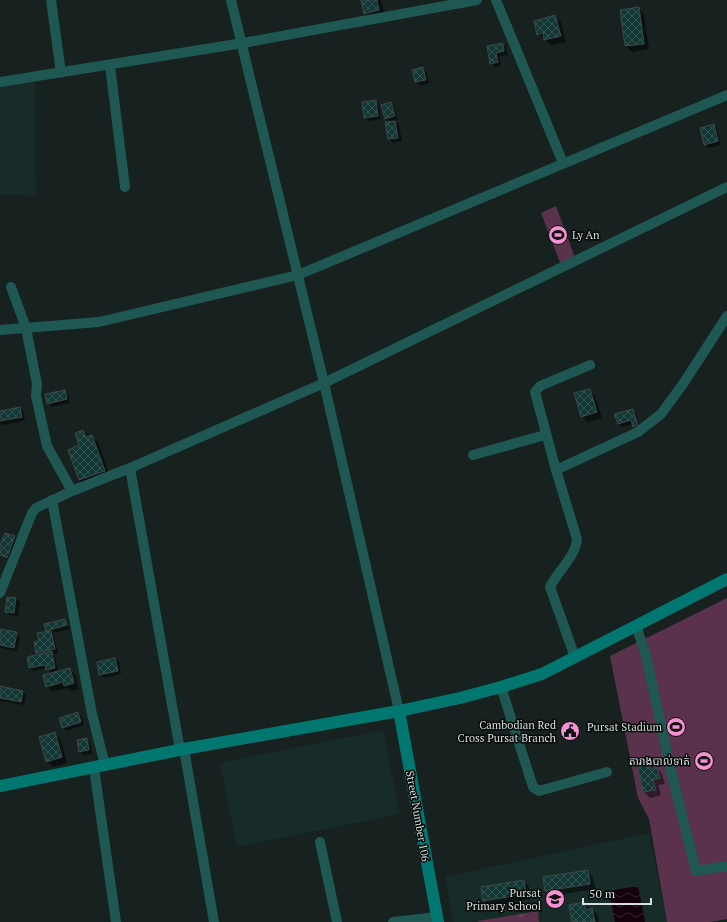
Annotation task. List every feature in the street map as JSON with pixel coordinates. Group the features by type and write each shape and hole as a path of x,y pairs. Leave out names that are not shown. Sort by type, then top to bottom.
{"street":[{"path":"51,0 61,73"},
{"path":"232,0 324,383 399,711"},
{"path":"0,82 110,66 477,0"},
{"path":"496,0 563,163"},
{"path":"110,66 125,187"},
{"path":"0,330 99,322 298,275 727,95"},
{"path":"0,593 32,513 36,508 72,490 130,468 324,383 727,187"},
{"path":"11,287 26,328 37,384 36,396 47,446 72,490"},
{"path":"556,470 638,432 661,414 683,384 727,316"},
{"path":"575,657 550,587 555,577 577,548 577,539 545,435 535,392 540,386 590,365"},
{"path":"473,455 545,435"},
{"path":"130,468 214,922"},
{"path":"52,500 92,714 116,922"},
{"path":"0,786 182,750 399,711 460,698 501,687 542,674 727,579"},
{"path":"636,625 646,656 670,767 696,870 727,866"},
{"path":"501,687 535,790 539,791 607,772"},
{"name":"Street Number 106","path":"399,711 437,920"},
{"path":"320,842 337,922"},
{"path":"393,922 437,920"}],"shaded area":[{"path":"34,81 36,196 0,194 0,86"},
{"path":"383,730 400,814 237,847 220,763"},
{"name":"Pursat Primary School","path":"649,833 667,922 453,922 445,877"}],"green space":[{"name":"Ly An","path":"556,206 575,258 561,265 541,213"},
{"name":"Pursat Stadium","path":"727,598 727,919 710,922 667,922 649,819 638,798 610,656"},
{"path":"538,911 539,922 478,922 478,921"}],"water":[{"path":"638,886 645,922 615,922 609,891"}],"building":[{"path":"361,0 377,0 379,10 364,14"},
{"path":"639,7 644,44 625,46 620,10"},
{"path":"555,15 561,36 544,40 543,33 537,35 534,21"},
{"path":"503,43 504,51 496,53 498,62 490,64 487,46"},
{"path":"423,67 426,80 415,82 412,70"},
{"path":"376,100 378,116 364,118 362,102"},
{"path":"391,102 395,116 385,119 381,105"},
{"path":"395,121 398,138 388,139 385,122"},
{"path":"714,124 718,141 704,145 700,128"},
{"path":"590,389 597,412 581,417 574,393"},
{"path":"65,390 67,399 47,404 45,394"},
{"path":"20,407 22,417 0,421 0,411"},
{"path":"633,409 638,425 633,427 631,420 618,424 614,414"},
{"path":"83,430 86,437 92,435 105,471 79,480 68,450 79,445 75,433"},
{"path":"5,533 15,536 7,558 0,555 0,545"},
{"path":"7,597 16,598 14,613 5,612"},
{"path":"65,619 67,625 46,631 44,624"},
{"path":"0,629 17,632 14,648 0,645"},
{"path":"51,631 55,649 36,653 34,642 39,641 37,633"},
{"path":"52,651 55,668 46,670 45,665 29,668 27,657"},
{"path":"115,658 118,671 99,675 97,662"},
{"path":"70,668 74,683 64,686 63,682 46,687 43,675"},
{"path":"0,686 23,691 21,702 0,698"},
{"path":"78,712 81,722 62,728 59,718"},
{"path":"55,732 62,757 46,762 39,737"},
{"path":"87,738 89,750 79,752 77,740"},
{"path":"649,760 651,769 657,767 660,778 653,780 656,790 643,792 637,763"},
{"path":"588,870 590,884 545,891 543,877"},
{"path":"524,880 526,894 483,901 481,887"},
{"path":"584,902 586,910 592,908 595,922 572,922 569,905"}],"place":[{"name":"Ly An","path":"558,235"},
{"name":"Pursat Stadium","path":"676,727"},
{"name":"Cambodian Red Cross Pursat Branch","path":"570,731"},
{"name":"តារាងបាល់ទាត់","path":"704,761"},
{"name":"Pursat Primary School","path":"555,899"}]}
